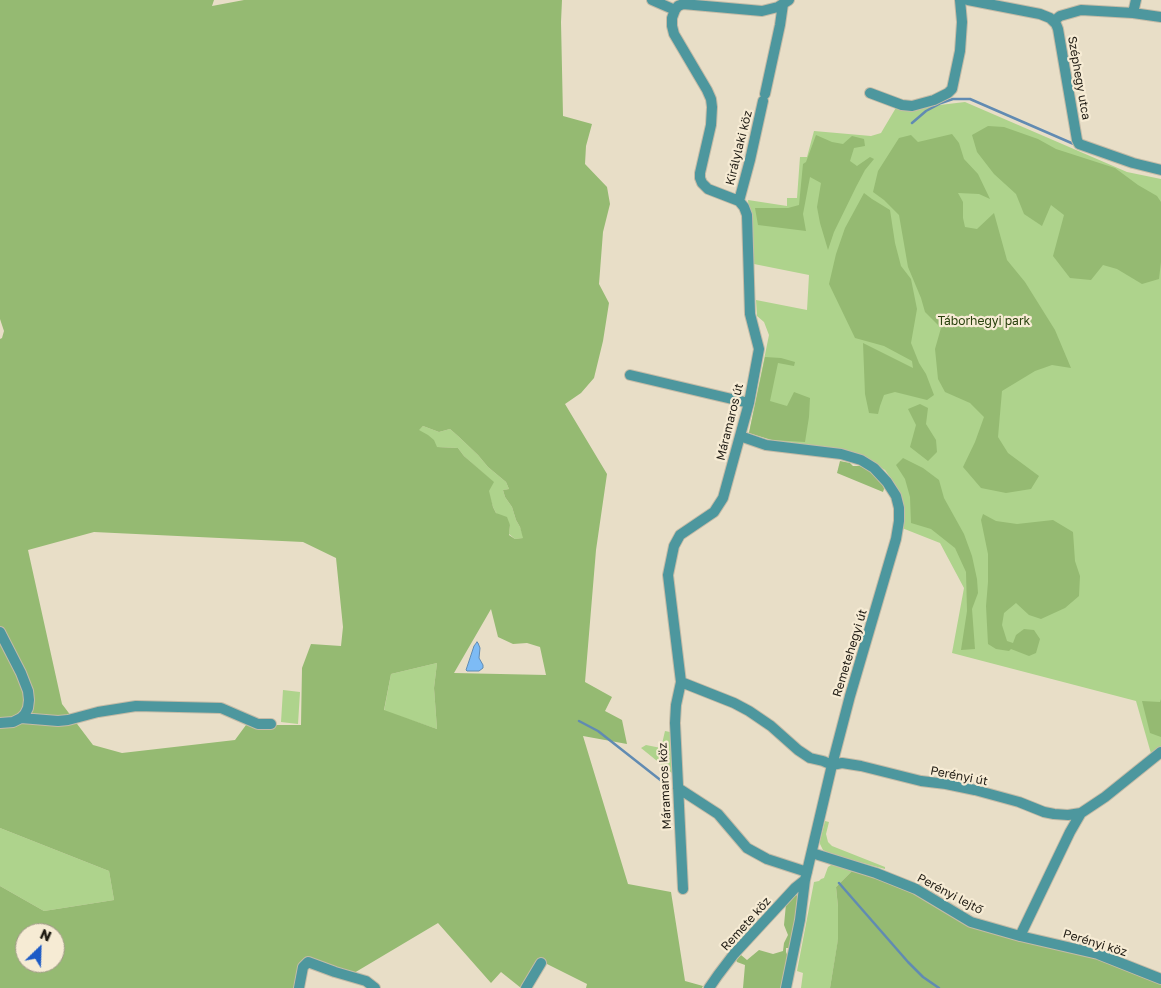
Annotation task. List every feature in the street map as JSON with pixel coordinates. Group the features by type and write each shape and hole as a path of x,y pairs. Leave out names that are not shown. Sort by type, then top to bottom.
{"street":[{"path":"652,0 675,10"},
{"path":"870,93 902,106 912,106 948,94 952,89 960,51 962,22 960,0"},
{"path":"968,0 1040,14 1054,21 1060,16 1081,10 1133,13 1161,17"},
{"path":"1133,13 1136,0"},
{"path":"738,201 708,188 702,183 700,178 711,126 711,98 674,34 672,18 678,6 683,4 752,11 771,10 786,2"},
{"name":"Királylaki köz","path":"738,201 750,160 786,2"},
{"name":"Széphegy utca","path":"1054,21 1058,29 1079,144 1133,163 1161,170"},
{"name":"Máramaros út","path":"681,682 668,575 674,546 680,535 714,512 723,498 753,387 759,349 750,314 747,215 738,201"},
{"path":"630,375 749,403"},
{"name":"Remetehegyi út","path":"740,436 766,445 841,454 861,460 881,474 887,482 896,496 899,514 896,539 832,765 806,876 800,920 786,988"},
{"path":"0,632 28,691 29,700 28,708 21,718 14,722 0,724"},
{"path":"681,682 734,703 771,726 810,758 832,765"},
{"name":"Máramaros köz","path":"681,682 676,705 675,723 683,889"},
{"path":"21,718 58,722 98,712 136,706 221,708 258,724 271,724"},
{"path":"1020,936 1070,832 1081,814 1105,798 1161,752"},
{"name":"Perényi út","path":"832,765 842,763 861,766 921,781 976,790 1019,802 1044,812 1068,815 1081,814"},
{"path":"678,788 718,814 747,848 806,876"},
{"name":"Perényi lejtő","path":"812,853 900,882 916,889 971,922 1020,936"},
{"name":"Remete köz","path":"709,988 734,954 806,876"},
{"name":"Perényi köz","path":"1020,936 1098,954 1161,979"},
{"path":"299,988 303,967 308,962 366,981 375,988"},
{"path":"526,988 541,963"}],"green space":[{"path":"0,0 214,0 212,6 244,0 562,0 563,116 592,124 586,146 585,164 607,187 610,204 603,232 599,284 609,303 603,341 594,378 581,393 565,404 607,474 596,550 585,682 612,697 605,711 622,720 627,744 583,736 628,884 671,892 685,981 703,986 702,988 586,988 587,984 539,960 521,988 501,972 491,983 438,923 354,973 308,962 299,988 0,988 0,886 44,911 114,900 109,871 0,828 0,339 4,331 0,319","holes":["423,426 439,432 450,429 506,482 509,489 503,490 505,497 512,507 523,538 515,539 509,535 510,525 507,517 496,513 489,491 494,482 464,456 458,448 437,447 434,440 419,430","94,532 303,542 336,558 343,627 341,646 311,644 302,668 301,725 246,725 235,740 122,753 93,745 62,704 28,550","491,609 498,637 513,644 527,643 540,647 546,675 454,673","437,663 434,688 437,729 384,710 391,674"]},
{"name":"Táborhegyi park","path":"965,102 1127,172 1161,179 1161,750 1152,757 1136,701 952,653 964,588 940,543 902,528 904,516 902,498 885,470 872,462 772,440 749,433 769,335 764,322 757,316 756,300 807,310 809,275 754,264 748,200 787,206 787,198 797,198 800,157 807,157 814,131 871,136 881,133 897,106 914,108"},
{"path":"988,126 1004,127 1038,139 1056,149 1115,168 1157,196 1161,202 1161,262 1159,279 1142,284 1117,269 1103,265 1091,280 1070,278 1053,256 1064,215 1051,205 1042,226 1024,214 1016,194 994,174 977,152 972,135"},
{"path":"952,134 959,143 964,159 978,174 990,199 979,194 958,193 963,202 965,227 977,229 994,213 1007,260 1025,282 1055,330 1071,368 1052,365 1035,371 1002,391 998,437 1008,453 1039,476 1031,489 1006,493 981,488 963,467 984,417 970,403 945,392 938,379 935,349 941,328 925,312 908,267 899,215 873,192 878,171 899,138 911,135 918,142"},
{"path":"816,135 832,142 843,144 852,136 864,139 865,146 854,148 850,161 857,166 870,157 874,159 865,170 856,187 834,232 828,250 817,207 821,183 810,177 803,214 806,231 758,225 755,208 788,208 799,205 803,164 806,162"},
{"path":"864,193 890,210 901,266 911,279 917,309 911,343 934,395 927,400 895,392 884,395 878,414 869,413 865,394 863,343 913,368 912,361 884,346 855,338 829,284 836,254 845,228"},
{"path":"765,357 781,358 795,362 794,366 778,363 770,401 787,406 794,392 810,398 805,442 772,440 749,433"},
{"path":"920,404 928,408 926,424 936,440 937,452 928,461 910,447 916,425 908,409"},
{"path":"423,426 439,432 450,429 506,482 509,489 503,490 505,497 512,507 524,538 515,539 509,534 510,525 496,513 488,491 493,482 464,456 458,448 436,447 418,430"},
{"path":"903,458 923,468 939,480 944,498 964,534 972,556 977,579 978,593 972,609 975,649 961,650 967,611 966,572 955,548 931,529 911,523 910,497 905,479 896,465"},
{"path":"840,461 869,470 883,483 883,492 837,473"},
{"path":"983,514 996,521 1017,524 1053,520 1073,532 1075,561 1080,576 1079,596 1065,608 1041,619 1029,615 1016,603 1004,613 1002,625 1007,641 1013,643 1016,635 1024,629 1034,630 1040,639 1036,653 1029,656 1011,649 1009,651 996,649 988,644 986,606 988,554 981,520"},
{"path":"437,663 434,688 437,729 384,711 391,674"},
{"path":"283,690 300,692 298,724 281,722"},
{"path":"1161,699 1161,737 1150,733 1142,701 1160,702"},
{"path":"665,731 670,732 672,773 641,748 646,745 661,748"},
{"path":"825,821 829,822 826,834 828,842 832,846 885,867 885,869 833,855 823,850 820,841"},
{"path":"0,828 109,871 114,900 44,911 0,886"},
{"path":"834,863 853,870 836,887 838,940 830,988 801,988 803,973 797,971 814,882 824,878 828,867"},
{"path":"853,870 881,879 919,896 960,921 1099,958 1161,983 1161,988 830,988 838,939 836,887"},
{"path":"796,894 798,898 798,913 795,917 796,922 790,948 786,948 788,957 782,981 783,988 743,988 745,965 736,960 741,955 747,960 759,950 773,954 783,951 788,935 784,925 786,904"}],"water":[{"path":"477,642 480,648 479,658 483,668 479,671 467,671 474,646"}],"waterway":[{"path":"912,123 926,111 941,103 953,99 970,99 1076,145"},
{"path":"579,721 598,731 668,786"},
{"path":"839,883 908,962 923,977 939,988"}]}
